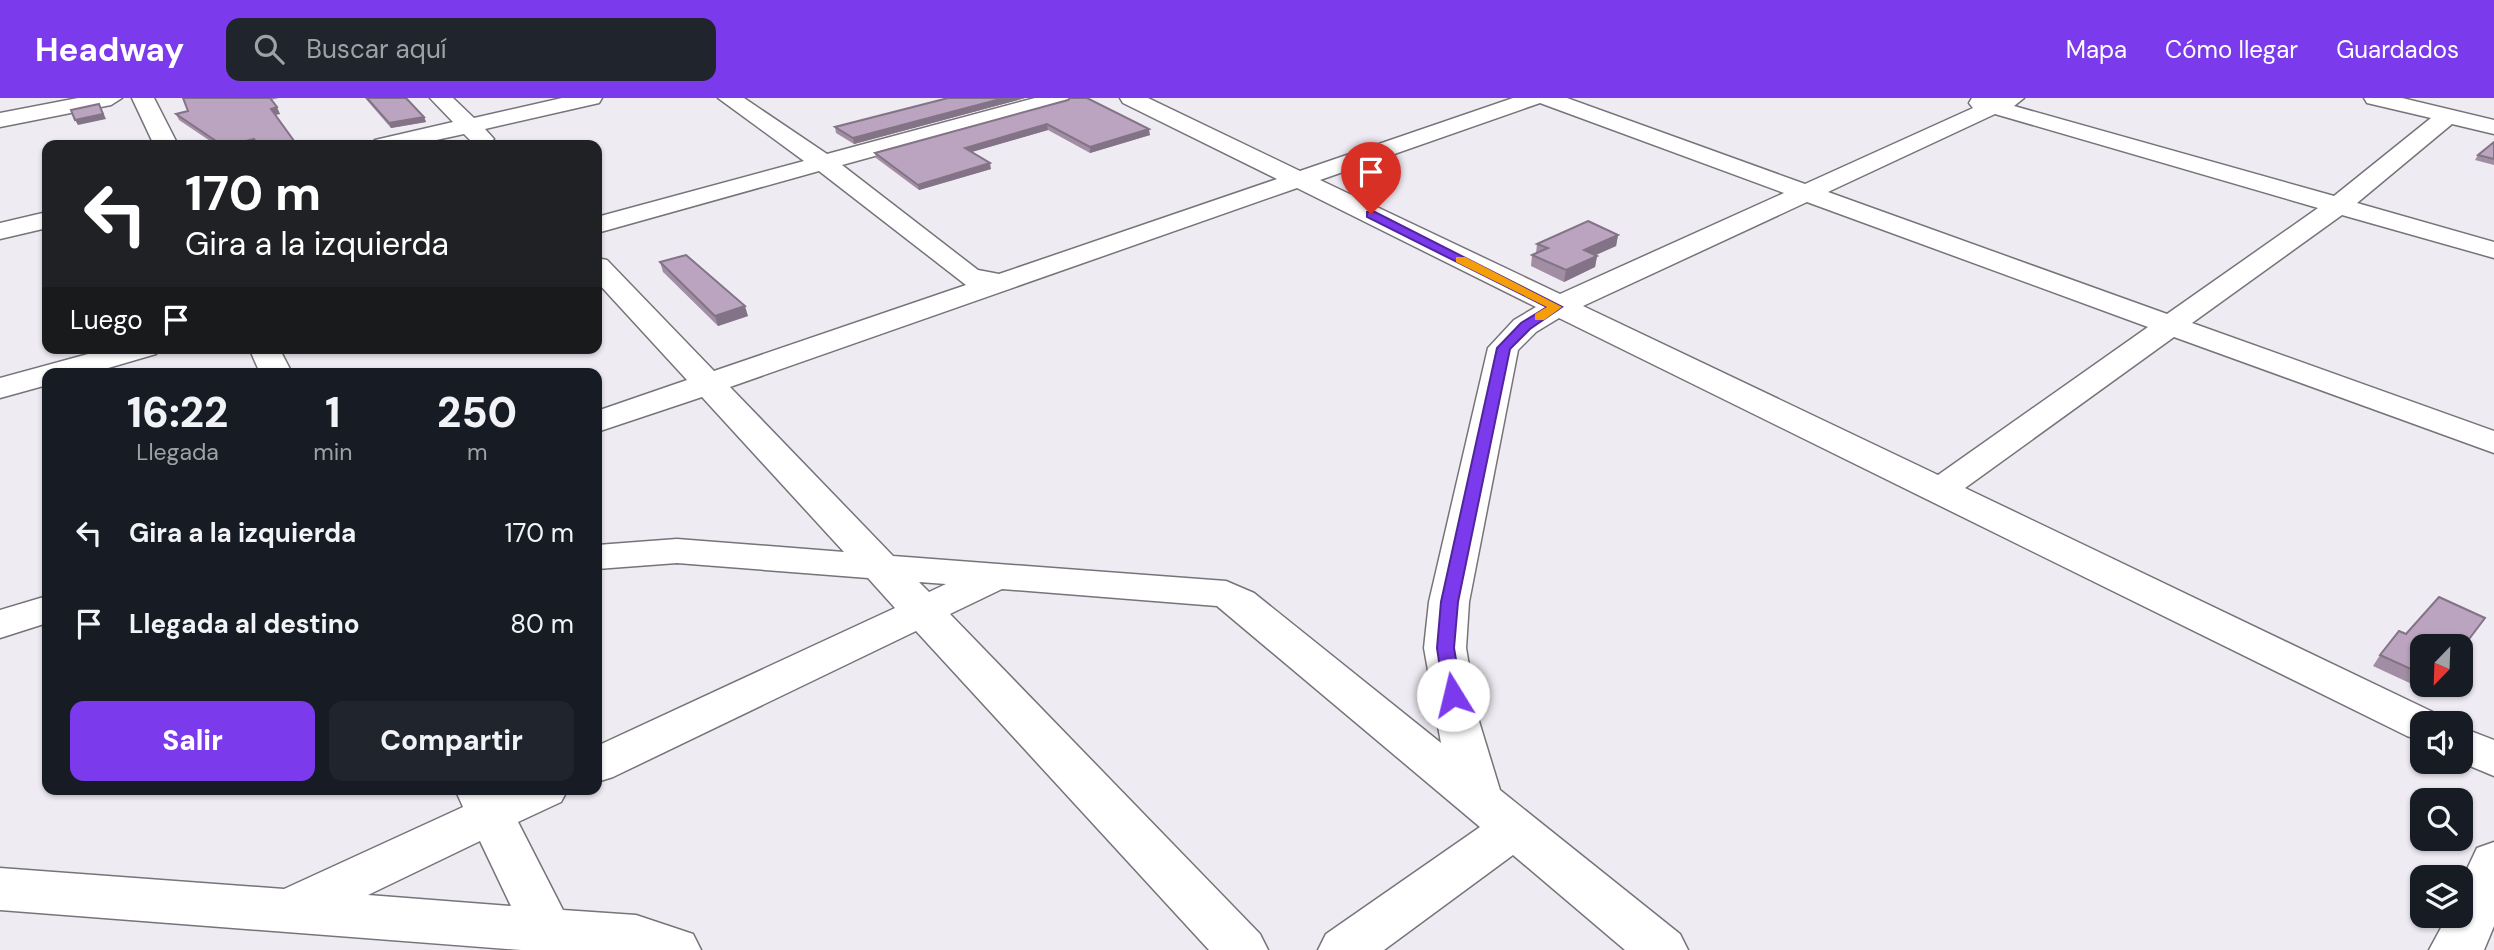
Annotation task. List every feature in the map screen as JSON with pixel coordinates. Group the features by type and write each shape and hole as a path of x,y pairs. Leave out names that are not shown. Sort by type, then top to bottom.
{"street":[{"path":"0,120 111,98"},
{"path":"143,98 164,140"},
{"path":"441,98 483,140"},
{"path":"406,140 591,98"},
{"path":"729,98 825,164 968,276 984,282 1008,282"},
{"path":"602,224 1060,98"},
{"path":"1131,98 1556,307 2410,718"},
{"path":"602,420 1534,98"},
{"path":"1546,98 1805,190 2169,326 2494,443"},
{"path":"2375,98 2494,127"},
{"path":"1497,814 1457,718 1447,660 1449,602 1503,348 1525,326 1556,307 1991,101 2337,206 2494,250"},
{"path":"1938,491 2337,206 2448,116"},
{"path":"0,231 42,221"},
{"path":"602,271 1242,950"},
{"path":"73,368 123,354"},
{"path":"0,388 42,376"},
{"path":"602,557 677,551 1226,594 1240,602 1662,950"},
{"path":"602,763 998,576"},
{"path":"0,625 42,611"},
{"path":"0,625 42,620"},
{"path":"2473,749 2494,759"},
{"path":"283,913 484,802 517,795"},
{"path":"484,802 548,931"},
{"path":"1344,950 1497,814"},
{"path":"2455,950 2462,943 2494,862"},
{"path":"0,889 283,913 636,937 675,950"}],"building":[{"path":"183,98 270,98 277,107 271,109 293,140 215,140 176,114 188,111"},
{"path":"367,98 406,98 424,117 389,123"},
{"path":"948,98 1004,98 853,138 835,127"},
{"path":"1087,98 1149,129 1090,147 1047,124 965,148 990,163 918,185 875,153 1068,100"},
{"path":"99,104 103,114 75,120 71,110"},
{"path":"2494,142 2494,159 2478,155"},
{"path":"1588,221 1618,235 1584,250 1597,256 1566,270 1532,255 1548,248 1537,244"},
{"path":"686,255 745,306 715,316 660,262"},
{"path":"2439,597 2485,618 2473,634 2410,634 2410,669 2380,655 2399,631 2406,634"}],"slow traffic":[{"path":"1461,259 1556,307 1540,317"}],"route":[{"path":"1371,214 1556,307 1525,326 1503,348 1449,602 1446,648 1453,695"}]}
